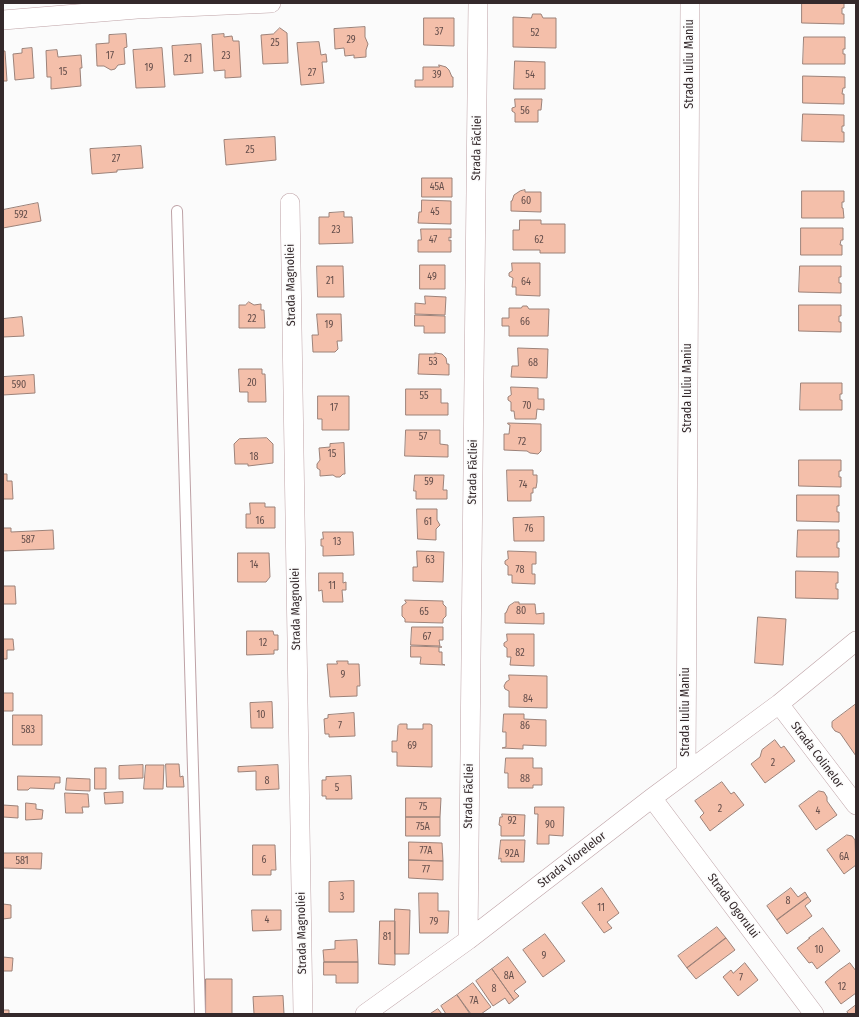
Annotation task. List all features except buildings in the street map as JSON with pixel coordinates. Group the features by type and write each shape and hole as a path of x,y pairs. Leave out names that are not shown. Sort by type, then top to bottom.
{"street":[{"path":"3,20 136,10 271,3"},
{"name":"Strada Făcliei","path":"468,940 478,3"},
{"name":"Strada Iuliu Maniu","path":"686,773 690,3"},
{"name":"Strada Magnoliei","path":"290,203 303,1014"},
{"name":"Strada Viorelelor","path":"365,1014 468,940 652,798 778,704 856,641"},
{"name":"Strada Colinelor","path":"778,704 856,806"},
{"name":"Strada Ogorului","path":"652,798 814,1014"}],"lane":[{"path":"177,211 200,1014"}]}
